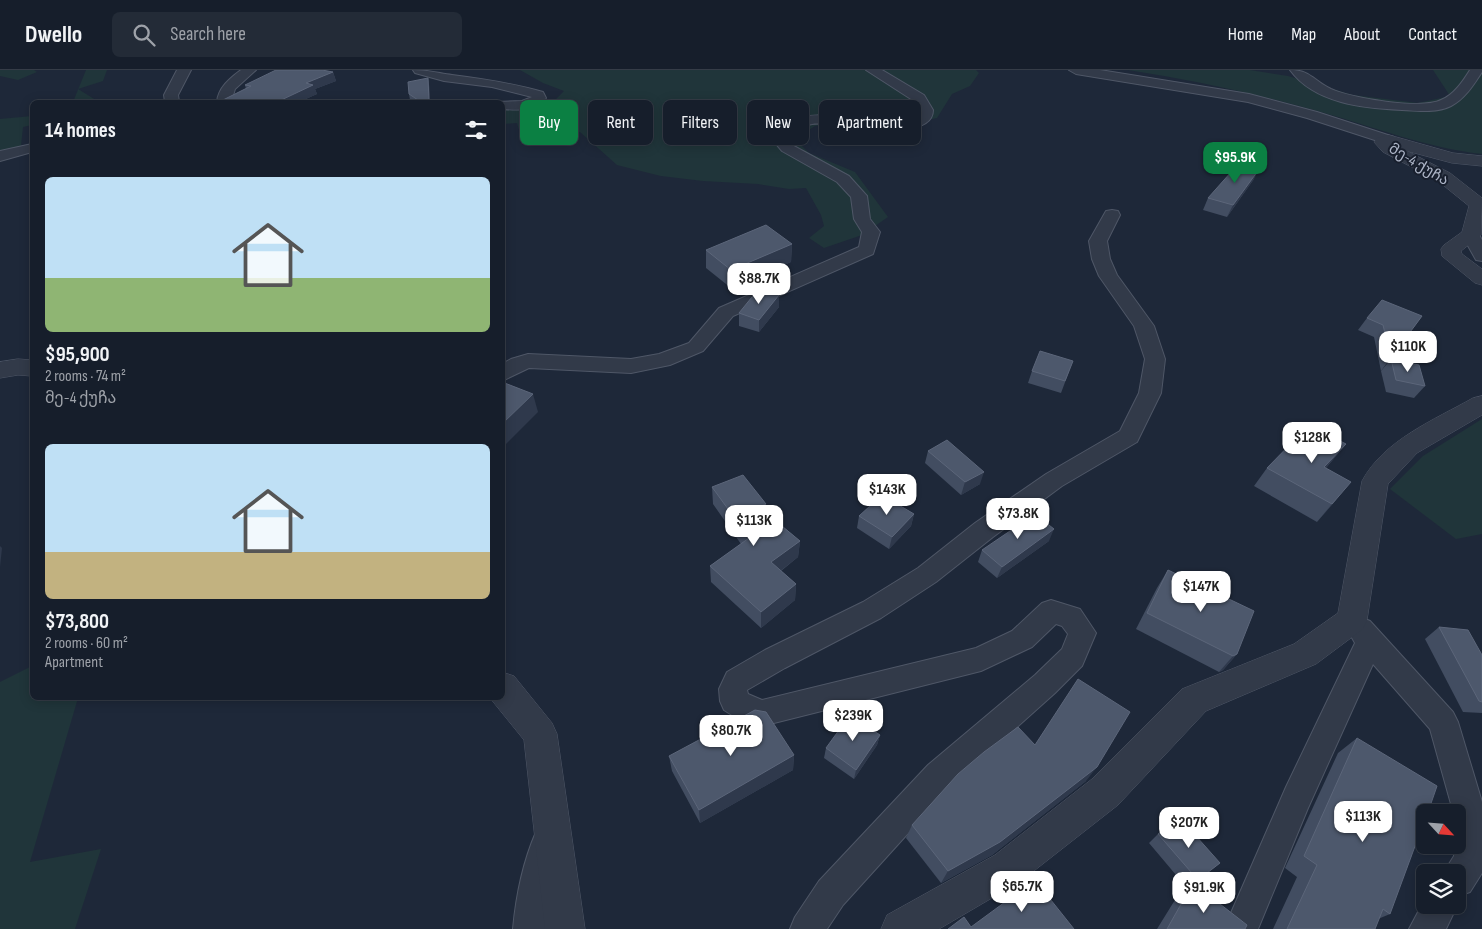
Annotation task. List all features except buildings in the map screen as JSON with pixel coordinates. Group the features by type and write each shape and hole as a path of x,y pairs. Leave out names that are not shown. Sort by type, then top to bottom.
{"street":[{"path":"172,100 171,95 184,70"},
{"path":"224,100 224,95 232,83 249,70"},
{"path":"420,70 432,76 452,80 494,84 538,95 539,98 536,102 524,106 505,105"},
{"path":"505,372 518,364 528,361 631,366 663,360 696,347 726,312 867,250 871,232 862,219 859,196 843,179 786,148 778,139 788,127 812,119 905,126 920,120 926,115 926,110 919,98 873,70"},
{"path":"1076,70 1249,98 1312,115 1389,140"},
{"path":"1295,71 1313,84 1346,99 1412,107 1443,105 1464,89 1477,70"},
{"name":"მე-4 ქუჩა","path":"1471,235 1479,205 1444,177 1389,148 1383,142 1389,140 1452,158 1482,161"},
{"path":"0,156 30,148"},
{"path":"807,929 831,893 939,776 1045,684 1072,657 1082,633 1071,617 1051,611 1022,639 981,659 762,713 745,708 734,701 733,690 737,681 775,659 872,610 927,575 984,530 1054,480 1129,436 1150,393 1156,360 1144,326 1108,276 1101,259 1098,241 1112,215"},
{"path":"1482,256 1471,235 1451,249 1452,256 1482,279"},
{"path":"0,370 18,367 30,368"},
{"path":"1241,929 1297,798 1361,630 1374,481 1408,446 1482,404"},
{"path":"1361,630 1443,722 1467,804 1471,860 1466,868"},
{"path":"901,929 1008,868 1090,804 1105,792 1194,700 1361,630"},
{"path":"505,691 540,734 565,929"},
{"path":"530,929 532,905 552,822"},
{"path":"1426,929 1435,914"}],"green space":[{"path":"0,70 34,70 37,72 18,80 0,76"},
{"path":"86,70 107,70 103,81 78,89"},
{"path":"520,70 976,70 979,73 970,86 952,94 937,118 921,121 921,100 819,100 819,126 809,130 809,100 747,100 747,145 801,145 809,153 855,172 888,217 862,235 824,248 809,238 824,226 821,215 806,188 789,189 758,184 703,181 661,176 617,165 595,145 653,145 653,100 588,100 588,139 578,132 578,100 555,100 564,91 543,83"},
{"path":"1128,70 1250,70 1288,76 1353,95 1418,103 1450,96 1433,70 1482,70 1482,154 1421,142 1297,105 1249,93"},
{"path":"78,89 96,100 74,100"},
{"path":"520,106 520,133 517,123 505,124 505,107"},
{"path":"30,116 30,125 23,127 20,155 0,160 0,119"},
{"path":"1482,419 1482,534 1456,539 1390,489 1423,456"},
{"path":"30,667 30,700 77,700 30,862 101,849 75,929 0,929 0,682"}]}
